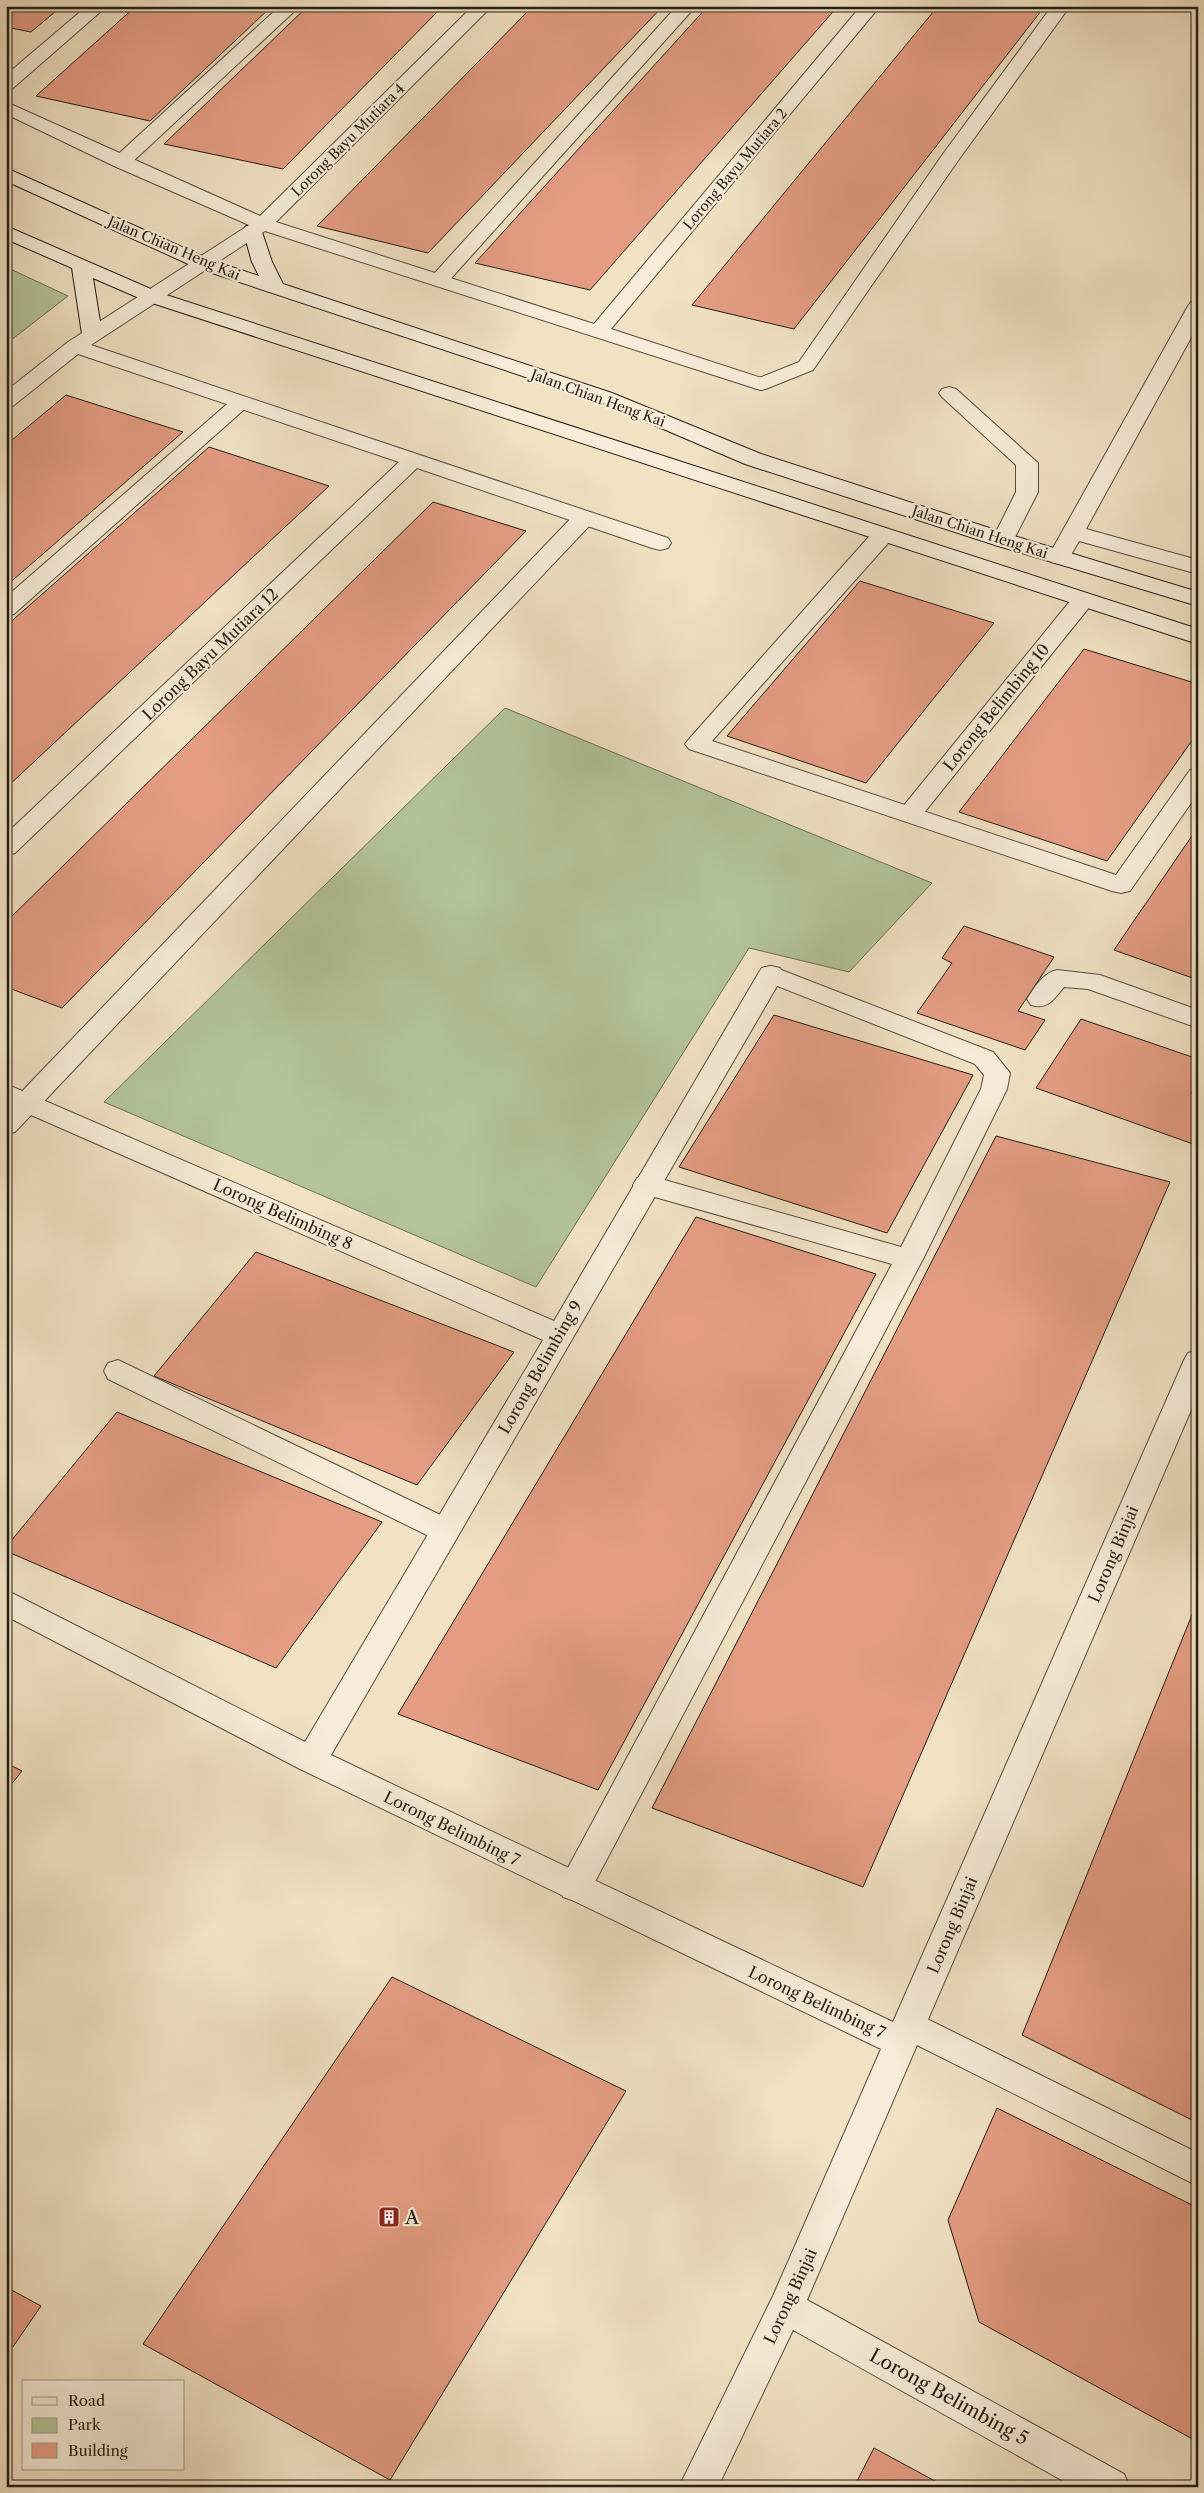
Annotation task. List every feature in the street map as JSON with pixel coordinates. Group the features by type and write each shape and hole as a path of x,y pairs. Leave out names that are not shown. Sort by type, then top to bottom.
{"street":[{"path":"6,85 98,6"},
{"path":"121,162 291,6"},
{"name":"Lorong Bayu Mutiara 4","path":"6,402 83,340 153,297 258,227 483,6"},
{"path":"439,280 687,6"},
{"name":"Lorong Bayu Mutiara 2","path":"599,332 871,6"},
{"path":"6,107 258,227 439,280 761,384 806,366 950,158 1061,6"},
{"name":"Jalan Chian Heng Kai","path":"6,174 204,264 605,397 753,459 1003,540 1198,599"},
{"path":"258,227 262,262 276,289"},
{"path":"6,232 153,297 1198,638"},
{"path":"81,266 83,340 241,402 660,543"},
{"path":"1059,557 1198,306"},
{"path":"949,394 1027,463 1027,492 1003,540"},
{"path":"6,609 241,402"},
{"name":"Lorong Bayu Mutiara 12","path":"6,848 413,460"},
{"path":"6,1125 17,1097 584,518"},
{"path":"1073,532 1198,567"},
{"path":"882,536 697,744 1121,885 1198,775"},
{"name":"Lorong Belimbing 10","path":"910,814 1083,600"},
{"name":"Lorong Belimbing 9","path":"311,1760 771,974 984,1058 997,1073 994,1089 908,1259"},
{"path":"1040,999 1058,978 1091,981 1198,1019"},
{"name":"Lorong Belimbing 8","path":"17,1097 559,1335"},
{"path":"575,1887 908,1259 647,1185"},
{"name":"Lorong Binjai","path":"698,2487 786,2307 1198,1360"},
{"path":"118,1371 444,1530"},
{"name":"Lorong Belimbing 7","path":"6,1602 311,1760 575,1887 905,2034 1198,2170"},
{"name":"Lorong Belimbing 5","path":"786,2307 1111,2487"}],"green space":[{"path":"6,267 68,296 6,344"},
{"path":"505,708 932,883 849,972 749,948 536,1287 104,1102"}],"building":[{"path":"6,6 62,6 31,32 6,27"},
{"path":"136,6 272,6 150,121 36,96"},
{"path":"308,6 443,6 283,169 164,144"},
{"path":"533,6 663,6 428,253 317,226"},
{"path":"708,6 838,6 590,290 475,263"},
{"path":"938,6 1045,6 794,329 692,305"},
{"path":"66,395 183,432 6,586 6,445"},
{"path":"209,447 329,486 6,788 6,626"},
{"path":"433,502 526,531 62,1008 6,987 6,922"},
{"path":"860,581 994,623 866,783 727,736"},
{"path":"1084,649 1198,684 1198,732 1107,861 959,812"},
{"path":"1198,827 1198,980 1114,950"},
{"path":"964,926 1054,957 1018,1011 1045,1020 1025,1050 917,1013 952,963 942,958"},
{"path":"774,1015 973,1075 887,1233 679,1167"},
{"path":"1081,1019 1198,1059 1198,1082 1191,1093 1198,1095 1198,1137 1193,1144 1036,1088"},
{"path":"996,1136 1170,1182 863,1887 652,1808"},
{"path":"696,1217 876,1274 598,1790 398,1714"},
{"path":"256,1252 514,1352 417,1485 154,1376"},
{"path":"117,1412 382,1522 276,1668 6,1551 6,1547"},
{"path":"1198,1600 1198,2123 1022,2035"},
{"path":"6,1763 22,1771 6,1791"},
{"name":"A","path":"392,1977 626,2091 390,2480 143,2344"},
{"path":"997,2108 1198,2208 1198,2442 979,2322 948,2220"},
{"path":"6,2287 41,2306 6,2357"},
{"path":"874,2448 946,2487 854,2487"}],"place":[{"name":"A","path":"389,2217"}]}
